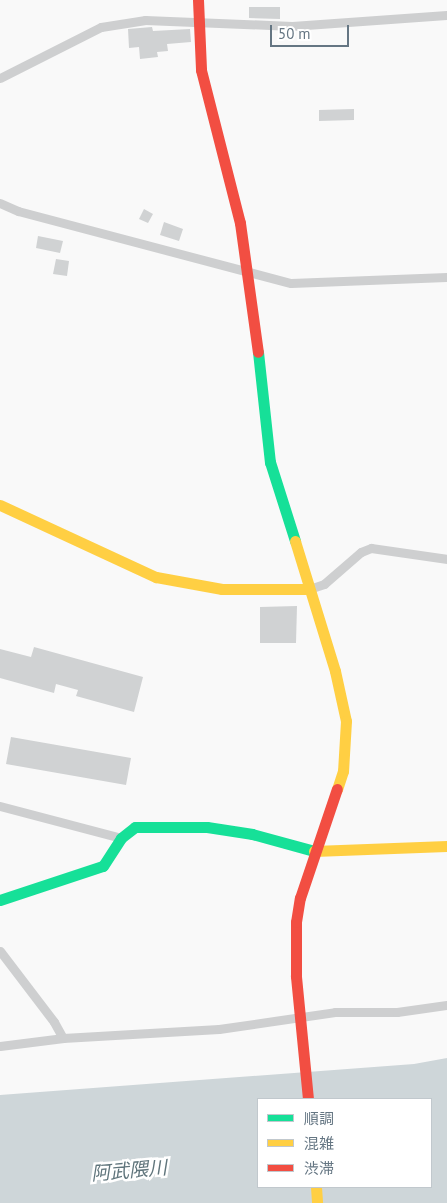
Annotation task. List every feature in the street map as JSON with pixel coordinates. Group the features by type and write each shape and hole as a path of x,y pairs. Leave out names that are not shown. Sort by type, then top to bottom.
{"street":[{"path":"198,0 201,70 240,223 248,270 270,462 343,698 347,733 340,784 316,852 296,922 300,1017 308,1098"},
{"path":"0,78 101,27 145,20 199,20 292,26 447,15"},
{"path":"0,203 18,211 299,284 447,277"},
{"path":"0,505 164,579 222,590 308,589 324,584 361,552 371,548 447,559"},
{"path":"0,806 121,838"},
{"path":"0,900 103,866 121,838 135,827 187,825 252,834 316,852 447,846"},
{"path":"0,951 54,1022 63,1038"},
{"path":"0,1046 63,1038 219,1029 335,1012 397,1012 447,1006"},
{"path":"316,1188 317,1203"}],"water":[{"name":"阿武隈川","path":"447,1058 447,1203 0,1203 0,1095 414,1064"}],"building":[{"path":"249,7 280,7 280,19 249,18"},
{"path":"152,27 153,31 190,29 191,42 167,44 168,51 157,52 158,57 140,59 139,47 129,48 128,29"},
{"path":"354,109 354,120 319,121 319,110"},
{"path":"144,209 153,214 148,223 139,219"},
{"path":"164,222 183,229 179,241 160,235"},
{"path":"38,236 63,241 60,253 36,248"},
{"path":"56,259 69,261 67,276 53,274"},
{"path":"297,606 296,643 260,643 260,607"},
{"path":"34,647 143,677 134,712 76,696 78,690 56,684 54,693 0,678 0,649 31,657"},
{"path":"11,737 131,758 126,785 6,764"}],"traffic: fast":[{"path":"258,352 270,462 295,541"},
{"path":"0,900 103,866 121,838 135,827 207,827 252,834 314,851"}],"traffic: slow":[{"path":"0,505 156,577 222,589 309,589"},
{"path":"295,541 335,671 346,721 343,771 337,789"},
{"path":"314,851 447,846"},
{"path":"316,1188 317,1203"}],"traffic: jam":[{"path":"198,0 201,70 240,223 258,352"},
{"path":"308,1098 296,976 296,922 300,898 337,789"}]}
